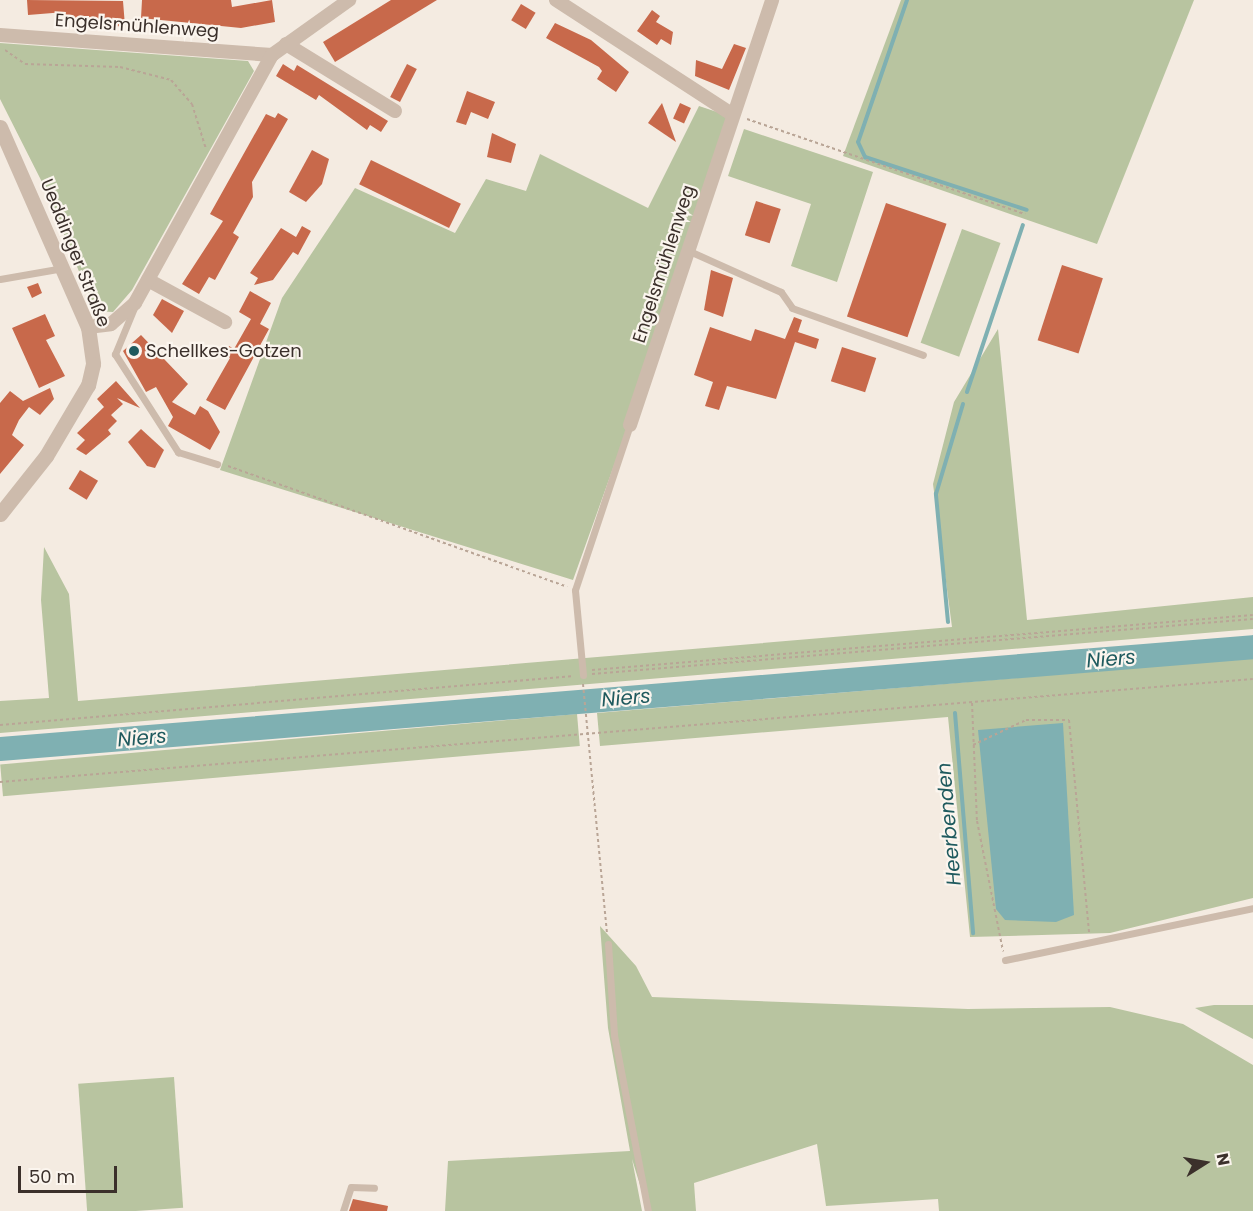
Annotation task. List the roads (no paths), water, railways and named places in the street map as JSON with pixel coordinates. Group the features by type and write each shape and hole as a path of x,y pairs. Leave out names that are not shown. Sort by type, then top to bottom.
{"street":[{"path":"88,327 111,324 135,303 272,56 349,0"},
{"path":"556,0 733,114"},
{"name":"Engelsmühlenweg","path":"630,425 772,0"},
{"name":"Engelsmühlenweg","path":"0,35 272,56"},
{"path":"286,44 395,111"},
{"name":"Ueddinger Straße","path":"0,127 88,327 93,364 88,385 46,456 0,514"},
{"path":"148,280 225,322"}],"lane":[{"path":"687,250 781,292 792,308 923,355"},
{"path":"0,279 63,268"},
{"name":"Ueddinger Straße","path":"135,303 115,354 178,452 217,464"},
{"path":"583,675 575,590 630,425"},
{"path":"1005,960 1090,946 1253,908"},
{"path":"608,944 614,1035 648,1211"},
{"path":"344,1211 351,1187 374,1188"}],"water":[{"path":"1063,723 1074,915 1056,922 1005,920 996,909 978,730"}],"waterway":[{"path":"907,0 858,142 865,157 1027,210"},
{"path":"967,392 1023,225"},
{"path":"948,622 936,494 963,404"},
{"name":"Niers","path":"0,749 1253,647"},
{"name":"Heerbenden","path":"955,713 973,933"}],"place":[{"name":"Schellkes-Gotzen","path":"134,351"}]}
